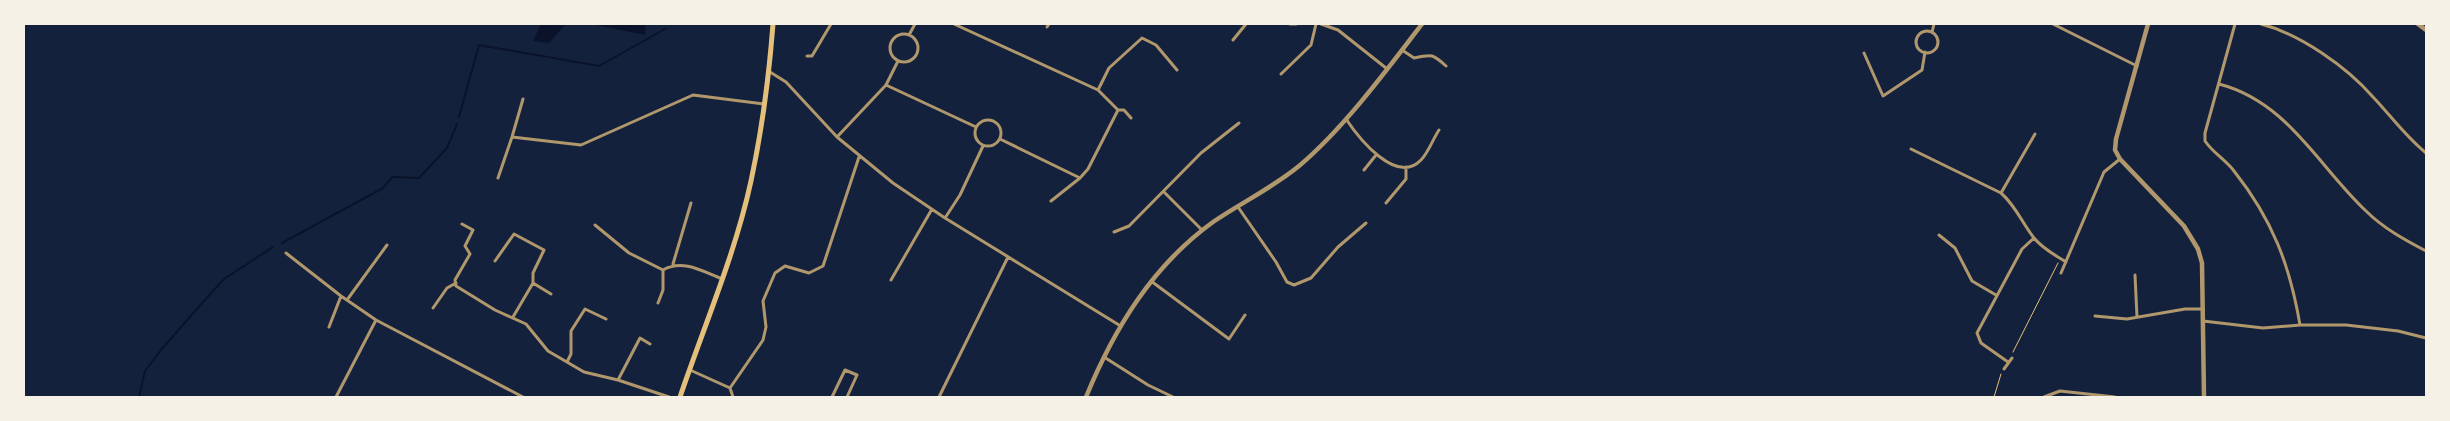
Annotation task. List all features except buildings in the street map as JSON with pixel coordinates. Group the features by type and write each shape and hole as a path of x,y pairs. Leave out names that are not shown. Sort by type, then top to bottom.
{"main road":[{"path":"680,397 722,279 751,182 770,72 774,24"}],"street":[{"path":"807,56 812,56 831,24"},
{"path":"910,35 916,24"},
{"path":"954,24 1098,90 1118,110 1124,110 1131,118"},
{"path":"1233,40 1246,24"},
{"path":"1290,24 1296,24"},
{"path":"1281,74 1311,45 1316,24"},
{"path":"1321,24 1338,30 1386,68"},
{"path":"1086,397 1102,356 1119,325 1151,281 1202,230 1276,184 1299,166 1346,119 1422,24"},
{"path":"1932,32 1934,24"},
{"path":"2053,24 2137,66"},
{"path":"2148,24 2116,139 2115,150 2120,159 2184,226 2202,263 2204,397"},
{"path":"2235,24 2205,134 2205,141 2233,169 2262,208 2282,251 2295,292 2300,325"},
{"path":"2261,24 2304,42 2341,67 2372,95 2414,144 2426,153"},
{"path":"2418,24 2426,30"},
{"path":"1924,31 1932,32 1937,36 1938,43 1932,52 1925,52 1919,48 1917,38 1924,31"},
{"path":"910,35 916,42 916,54 910,61 898,61 891,55 890,43 897,36 910,35"},
{"path":"1098,90 1110,68 1142,38 1156,45 1178,70"},
{"path":"1402,50 1414,58 1430,55 1436,56 1446,66"},
{"path":"1864,53 1883,96 1922,70 1925,52"},
{"path":"837,137 886,85 898,61"},
{"path":"770,72 786,82 837,137 893,183 945,218 1119,325"},
{"path":"2219,84 2236,88 2277,114 2305,140 2335,179 2367,213 2405,240 2426,250"},
{"path":"886,85 976,127"},
{"path":"512,137 581,145 693,95 764,104"},
{"path":"498,178 524,98"},
{"path":"1051,201 1080,178 1088,169 1118,110"},
{"path":"1346,119 1364,144 1376,155 1396,166 1406,167 1420,161 1439,130"},
{"path":"982,121 993,121 999,127 1000,139 993,146 983,146 976,139 976,127 982,121"},
{"path":"1114,232 1129,226 1201,153 1239,123"},
{"path":"2002,193 2035,134"},
{"path":"1000,139 1080,178"},
{"path":"945,218 960,195 983,146"},
{"path":"1911,149 2002,193 2012,202 2034,238 2046,251 2066,262"},
{"path":"1364,170 1376,155"},
{"path":"730,388 763,340 766,327 763,300 775,273 785,266 809,273 823,266 859,156"},
{"path":"2062,273 2104,172 2120,159"},
{"path":"1386,203 1406,179 1406,167"},
{"path":"1164,192 1202,230"},
{"path":"673,264 691,203"},
{"path":"1238,207 1276,262 1287,282 1294,285 1311,278 1338,247 1366,223"},
{"path":"891,280 932,209"},
{"path":"462,224 473,230 465,246 470,254 455,280 456,286 495,310 526,324 548,351 584,372 618,380 669,397"},
{"path":"595,225 629,253 662,270"},
{"path":"495,261 514,234 544,250 533,273 533,283 513,317"},
{"path":"1939,236 1955,248 1972,281 1996,295"},
{"path":"2008,362 1977,338 1977,333 2022,249 2034,238"},
{"path":"347,300 387,245"},
{"path":"286,253 341,296 376,320 522,397"},
{"path":"939,397 1008,257"},
{"path":"662,270 673,264 689,265 722,279"},
{"path":"658,303 663,290 662,270"},
{"path":"2135,275 2137,317"},
{"path":"1151,281 1228,339 1245,315"},
{"path":"433,308 447,288 456,283"},
{"path":"533,283 551,294"},
{"path":"330,327 341,296"},
{"path":"567,362 571,354 571,331 585,309 606,319"},
{"path":"2095,316 2137,317 2178,310 2203,309"},
{"path":"336,397 376,320"},
{"path":"2203,321 2263,328 2300,325 2346,325 2398,331 2426,338"},
{"path":"618,380 640,338 650,344"},
{"path":"1102,356 1148,385 1173,397"},
{"path":"2004,370 2012,358"},
{"path":"689,369 730,388 733,397"},
{"path":"832,397 845,370 857,375 847,397"},
{"path":"2044,397 2060,391 2115,397"}],"path":[{"path":"2008,362 2058,263"},
{"path":"1994,397 2004,370"}],"water":[{"path":"541,24 566,24 549,43 533,41"},
{"path":"591,24 646,24 645,35 595,25"}],"waterway":[{"path":"459,117 479,45 599,66 665,29"},
{"path":"282,243 383,188 392,177 419,178 447,148 457,124"},
{"path":"139,397 145,371 195,311 224,279 273,247"}]}
